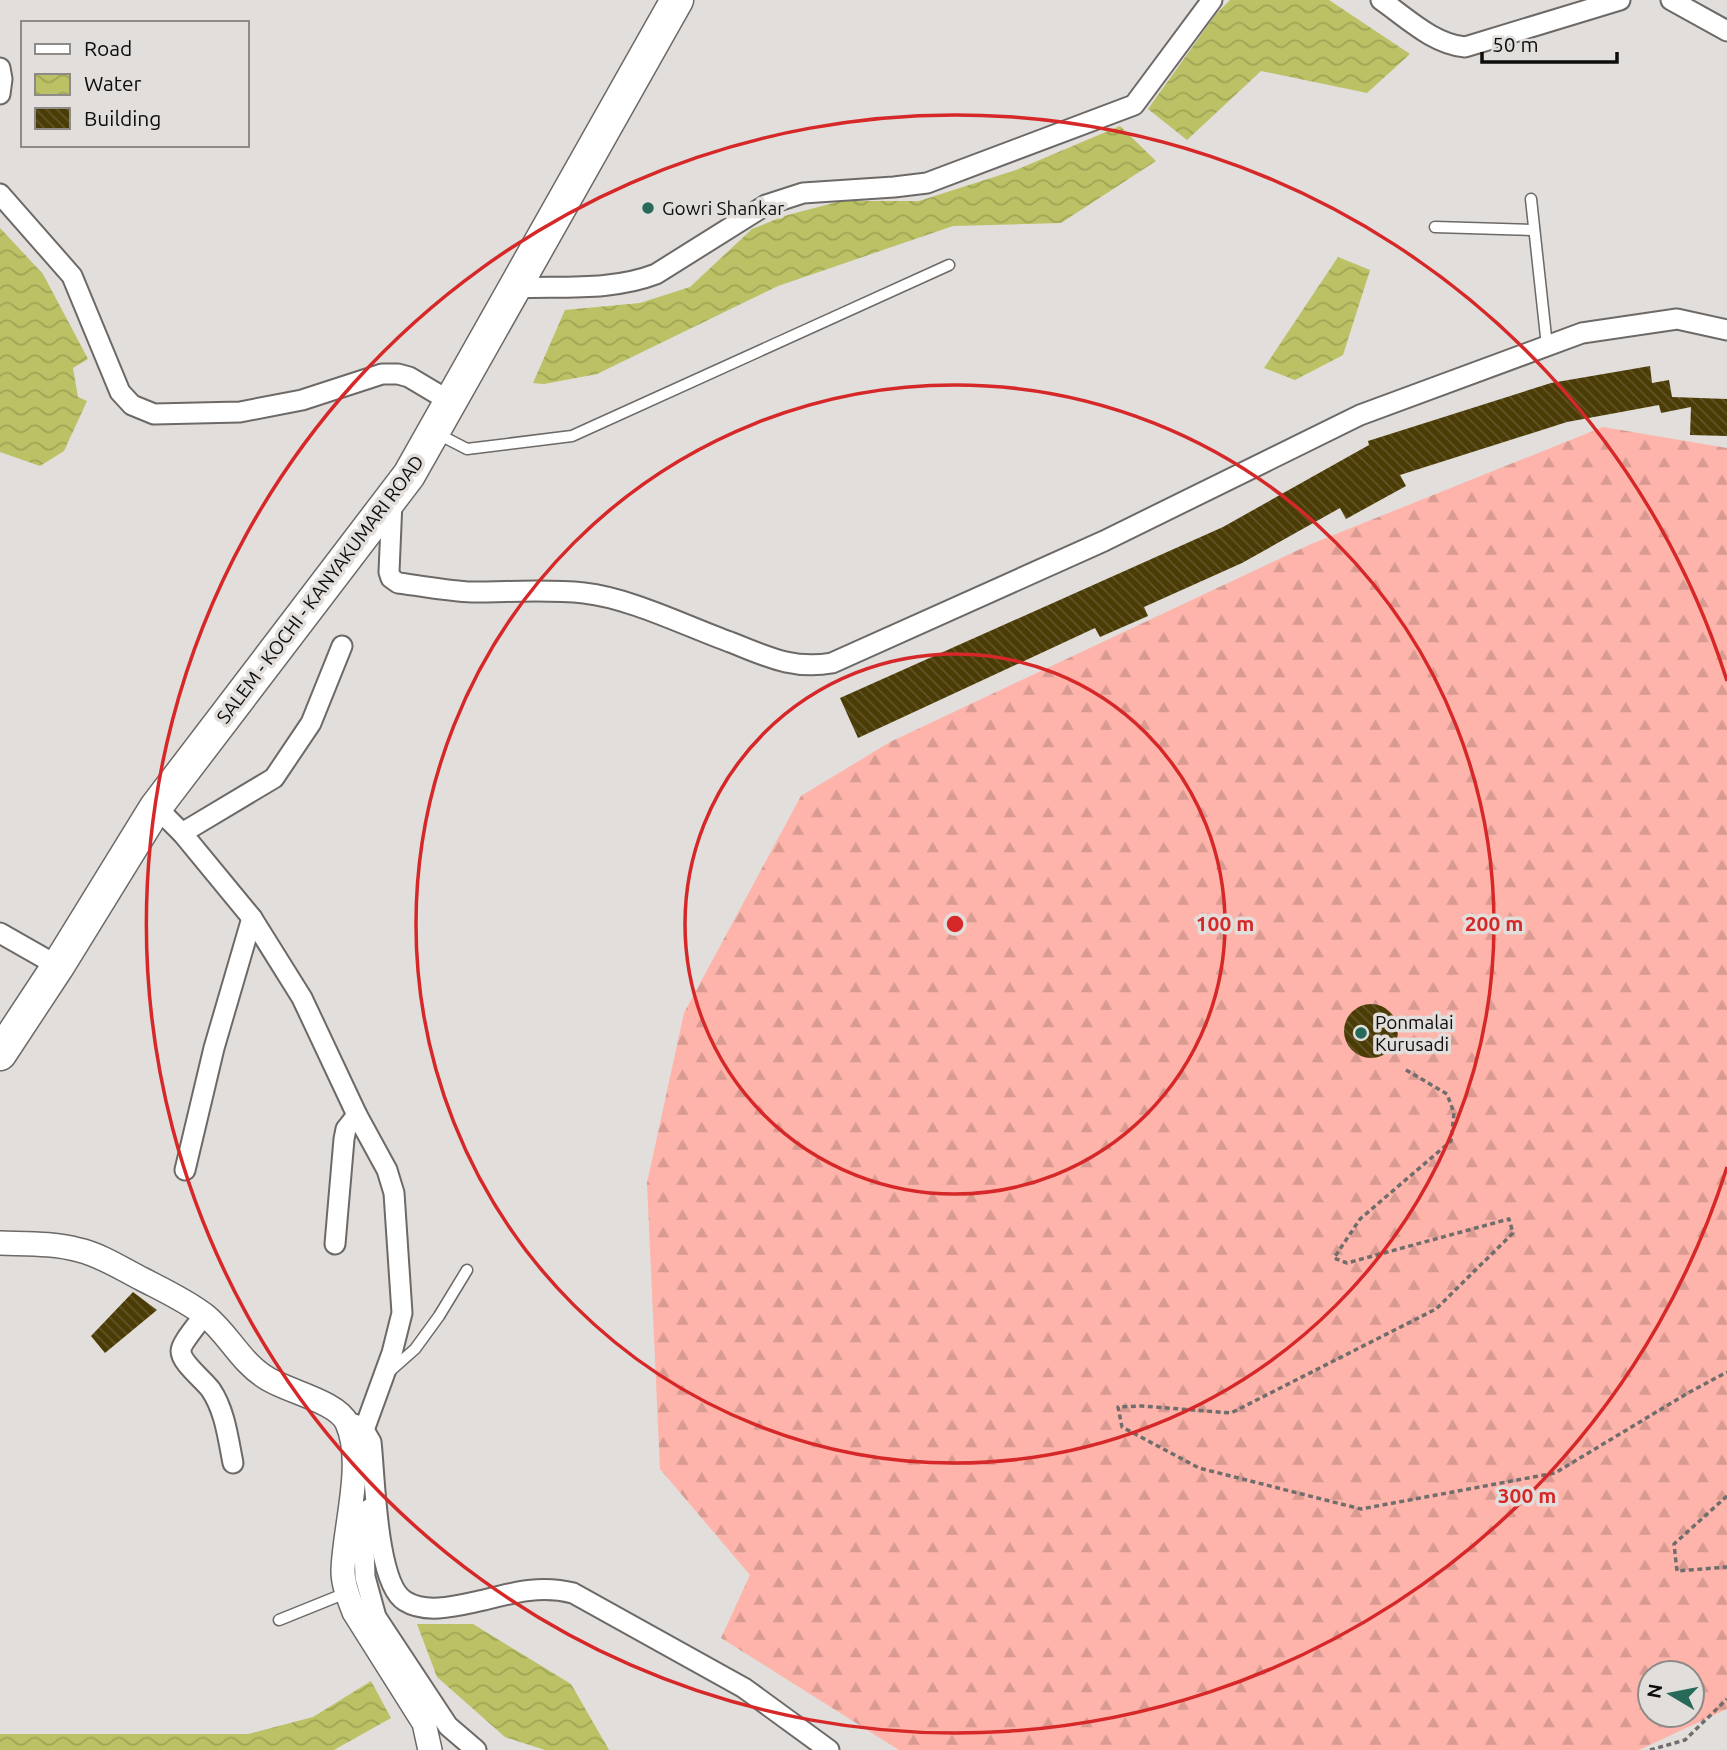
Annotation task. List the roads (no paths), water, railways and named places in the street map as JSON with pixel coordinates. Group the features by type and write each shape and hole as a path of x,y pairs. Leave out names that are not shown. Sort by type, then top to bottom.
{"highway":[{"name":"SALEM - KOCHI - KANYAKUMARI ROAD","path":"0,1054 156,807 410,475 677,0"}],"street":[{"path":"516,288 604,285 642,279 656,274 766,205 803,193 926,183 1134,105 1212,0"},
{"path":"1382,0 1433,37 1451,45 1465,47 1620,0"},
{"path":"1681,2 1727,31"},
{"path":"0,68 0,94"},
{"path":"0,194 72,276 120,392 132,405 154,414 240,412 302,400 383,374 410,377 452,402"},
{"path":"392,498 389,572 391,578 398,583 470,592 539,590 586,593 622,602 773,658 799,666 813,666 832,663 1104,541 1360,415 1582,333 1667,320 1688,321 1727,330"},
{"path":"181,833 274,778 311,723 342,646"},
{"path":"156,807 252,918 302,998 357,1115 387,1170 394,1193 402,1313 397,1338 383,1377 355,1426 343,1572 346,1593 354,1612 424,1723 430,1750"},
{"path":"185,1170 214,1048 252,918"},
{"path":"0,933 58,966"},
{"path":"335,1244 344,1139 346,1129 357,1115"},
{"path":"0,1243 56,1246 81,1250 105,1259 204,1315 221,1330 249,1364 265,1377 332,1408 355,1426 371,1442 380,1543 387,1572 397,1594 405,1601 432,1607 456,1606 542,1588 573,1592 744,1688 830,1750"},
{"path":"204,1315 181,1352 184,1360 211,1389 220,1407 233,1462"},
{"path":"374,1470 364,1562 365,1577 376,1617 448,1726 476,1750"}],"lane":[{"path":"1531,199 1547,346"},
{"path":"1435,227 1534,230"},
{"path":"434,432 467,449 572,436 949,265"},
{"path":"383,1377 415,1349 467,1270"},
{"path":"279,1620 346,1593"}],"water":[{"path":"1230,0 1329,0 1410,54 1367,93 1261,71 1187,140 1148,109 1216,14"},
{"path":"1120,126 1156,161 1061,223 953,226 778,286 597,374 544,384 533,383 565,310 640,303 690,287 752,229 784,216 841,201 919,201 1016,170"},
{"path":"0,228 43,274 88,359 73,368 78,397 87,401 64,451 40,466 0,452"},
{"path":"1338,257 1370,270 1343,355 1295,380 1264,368"},
{"path":"417,1624 473,1624 571,1684 609,1750 545,1750 505,1737 437,1677"},
{"path":"371,1681 391,1718 334,1750 0,1750 0,1734 248,1734 313,1717"}],"place":[{"name":"Gowri Shankar","path":"648,208"},
{"name":"Ponmalai Kurusadi","path":"1361,1033"}]}
